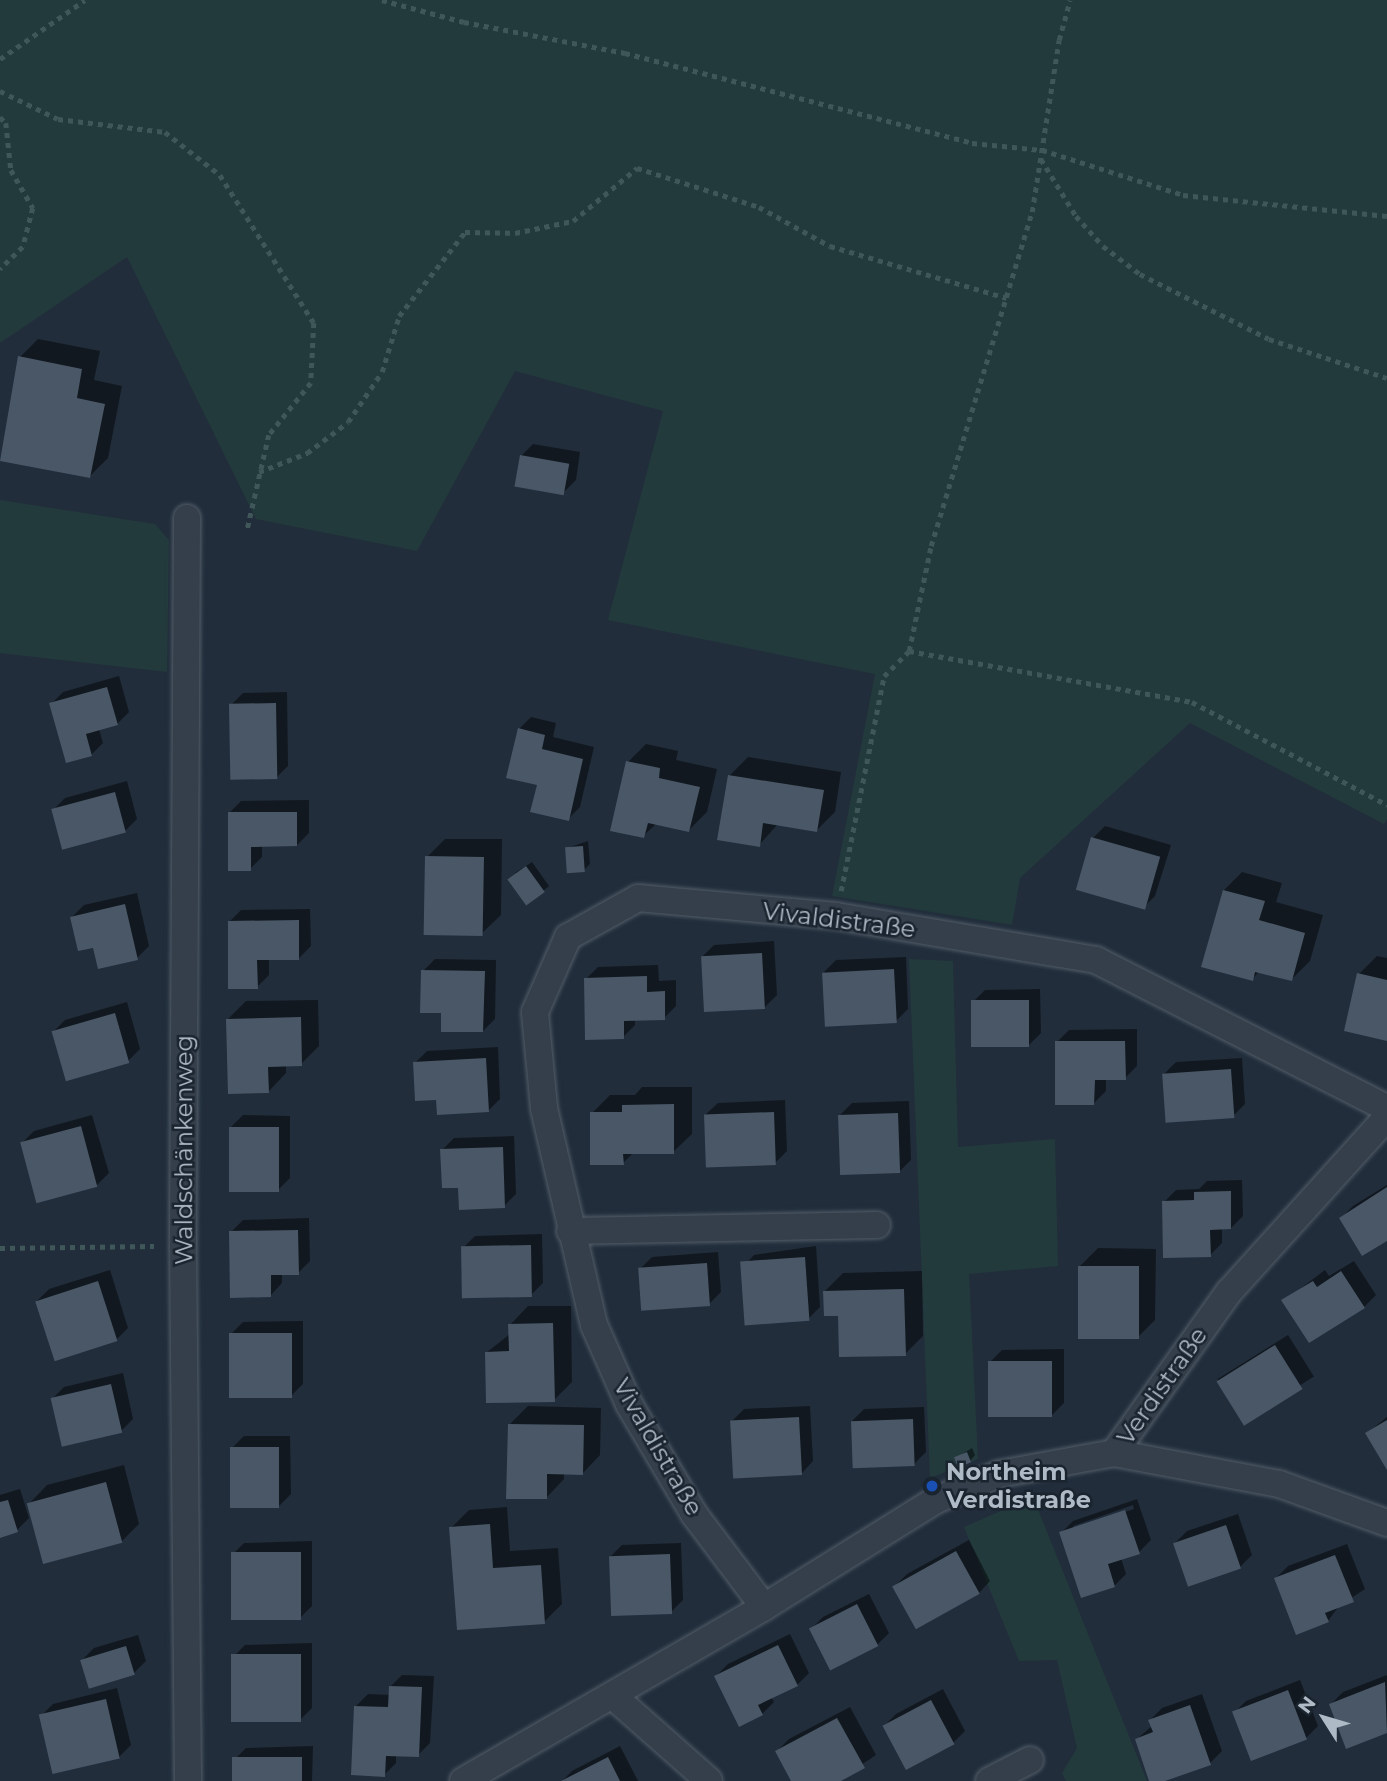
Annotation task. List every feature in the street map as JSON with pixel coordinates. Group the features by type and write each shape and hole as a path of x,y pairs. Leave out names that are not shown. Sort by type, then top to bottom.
{"street":[{"name":"Waldschänkenweg","path":"187,518 183,1245 188,1781"},
{"name":"Vivaldistraße","path":"764,1607 694,1514 629,1404 594,1325 570,1231 543,1099 535,1006 568,937 638,898 836,916 1096,960 1387,1108"},
{"name":"Verdistraße","path":"463,1781 764,1607 936,1500 979,1480 1114,1454 1229,1292 1387,1117"},
{"path":"570,1231 877,1225"},
{"path":"1114,1454 1279,1484 1387,1523"},
{"path":"613,1696 709,1781"},
{"path":"989,1781 1030,1760"}],"path":[{"path":"0,59 85,0"},
{"path":"382,0 464,22 625,53 971,143 1042,150 1183,195 1387,216"},
{"path":"836,916 884,676 909,651 931,546 1032,212 1070,0"},
{"path":"0,91 58,119 165,132 220,175 275,255 314,323 311,383 270,435 247,531"},
{"path":"0,117 6,123 11,170 33,208 23,247 0,269"},
{"path":"1041,159 1076,216 1103,246 1140,274 1269,339 1387,378"},
{"path":"259,472 307,453 348,422 383,373 399,316 466,232 515,233 573,221 637,168 759,207 830,246 1007,298"},
{"path":"909,651 1192,702 1387,804"},
{"path":"0,1248 183,1245"}],"green space":[{"path":"0,0 1387,0 1387,819 1384,824 1190,723 1020,878 1012,925 832,896 875,674 608,620 663,411 515,371 417,551 256,519 127,257 0,343"},
{"path":"0,500 155,524 169,540 167,672 0,653"},
{"path":"909,959 953,961 958,1147 1055,1139 1058,1266 969,1274 978,1459 971,1462 966,1453 954,1458 958,1467 930,1478"},
{"path":"1033,1497 1147,1781 1066,1781 1062,1773 1077,1748 1057,1660 1019,1661 964,1527"}],"building":[{"path":"18,356 82,369 77,398 105,404 90,478 0,461"},
{"path":"520,455 569,464 564,495 514,487"},
{"path":"107,687 118,725 86,734 92,756 66,763 49,703"},
{"path":"276,703 277,779 230,780 229,704"},
{"path":"518,728 545,735 542,749 583,759 569,821 530,812 537,785 506,778"},
{"path":"626,761 660,768 659,778 700,787 689,832 648,823 644,838 610,831"},
{"path":"728,775 824,790 817,832 763,823 760,847 717,840"},
{"path":"115,792 126,833 62,850 51,809"},
{"path":"228,812 297,812 297,846 251,847 251,871 228,871"},
{"path":"1091,837 1160,857 1145,910 1076,890"},
{"path":"583,846 585,872 567,873 565,847"},
{"path":"425,856 484,857 483,936 424,935"},
{"path":"526,866 545,892 526,905 507,880"},
{"path":"1223,890 1265,901 1259,920 1305,933 1292,981 1255,972 1253,981 1201,967"},
{"path":"125,904 138,960 98,969 93,948 78,951 70,917"},
{"path":"299,920 299,960 257,960 258,989 228,989 228,921"},
{"path":"762,953 765,1009 704,1012 701,956"},
{"path":"894,969 897,1023 825,1027 822,973"},
{"path":"421,970 485,971 483,1032 441,1032 441,1013 420,1013"},
{"path":"1357,973 1387,980 1387,1041 1344,1031"},
{"path":"647,976 647,992 665,991 665,1020 624,1021 624,1039 585,1040 584,978"},
{"path":"971,1000 1029,1000 1029,1047 971,1047"},
{"path":"115,1013 129,1063 66,1081 52,1031"},
{"path":"301,1017 302,1066 268,1067 269,1093 228,1094 226,1019"},
{"path":"1055,1041 1125,1041 1126,1080 1095,1080 1094,1105 1055,1105"},
{"path":"486,1058 489,1112 437,1115 436,1100 415,1101 413,1062"},
{"path":"1231,1069 1234,1118 1166,1123 1162,1074"},
{"path":"674,1104 674,1154 623,1154 624,1165 590,1165 590,1112 622,1112 622,1105"},
{"path":"774,1112 776,1165 706,1167 704,1114"},
{"path":"898,1113 900,1173 840,1175 838,1115"},
{"path":"81,1126 97,1187 36,1203 20,1142"},
{"path":"229,1127 279,1127 279,1192 229,1192"},
{"path":"503,1147 505,1208 459,1210 458,1188 442,1188 440,1149"},
{"path":"1387,1187 1387,1241 1362,1256 1339,1218"},
{"path":"1231,1191 1231,1229 1210,1230 1211,1257 1163,1258 1162,1201 1194,1200 1194,1192"},
{"path":"298,1230 299,1275 271,1275 271,1297 230,1298 229,1231"},
{"path":"531,1245 532,1297 462,1298 461,1246"},
{"path":"805,1257 809,1321 745,1325 740,1262"},
{"path":"707,1263 710,1306 641,1311 638,1268"},
{"path":"1078,1266 1139,1266 1139,1339 1078,1339"},
{"path":"1341,1271 1365,1308 1309,1343 1281,1300 1313,1281 1317,1287"},
{"path":"98,1281 117,1341 55,1361 35,1301"},
{"path":"904,1289 906,1356 839,1357 838,1316 824,1316 823,1291"},
{"path":"553,1323 555,1402 486,1403 485,1352 509,1351 508,1324"},
{"path":"229,1333 292,1333 292,1398 229,1398"},
{"path":"1275,1345 1303,1389 1244,1426 1216,1382"},
{"path":"988,1361 1052,1361 1052,1417 988,1417"},
{"path":"111,1384 122,1433 62,1447 51,1398"},
{"path":"799,1417 802,1475 733,1479 730,1421"},
{"path":"913,1419 915,1466 853,1468 851,1421"},
{"path":"1387,1420 1387,1470 1365,1433"},
{"path":"508,1424 584,1425 583,1475 547,1474 547,1499 506,1499"},
{"path":"230,1447 279,1447 279,1508 230,1508"},
{"path":"967,1452 971,1462 958,1467 954,1457"},
{"path":"106,1482 122,1543 43,1564 27,1503"},
{"path":"8,1500 18,1532 0,1538 0,1502"},
{"path":"1125,1510 1140,1554 1108,1564 1115,1587 1081,1598 1059,1532"},
{"path":"490,1524 493,1568 541,1565 545,1624 457,1630 449,1527"},
{"path":"1226,1525 1241,1568 1188,1587 1173,1543"},
{"path":"956,1551 980,1594 916,1629 892,1586"},
{"path":"231,1552 301,1552 301,1620 231,1620"},
{"path":"670,1554 672,1614 611,1616 609,1556"},
{"path":"1335,1555 1354,1602 1325,1613 1329,1622 1296,1635 1274,1578"},
{"path":"857,1604 878,1646 830,1670 809,1629"},
{"path":"778,1645 798,1686 758,1705 763,1715 739,1727 714,1676"},
{"path":"126,1646 135,1675 89,1689 80,1660"},
{"path":"231,1654 301,1654 301,1722 231,1722"},
{"path":"1385,1682 1387,1733 1346,1749 1329,1704"},
{"path":"389,1686 422,1687 419,1757 386,1756 385,1777 351,1775 354,1706 388,1707"},
{"path":"1288,1690 1307,1739 1251,1761 1232,1712"},
{"path":"106,1699 120,1758 52,1774 39,1715"},
{"path":"931,1700 954,1744 906,1770 882,1726"},
{"path":"1190,1705 1211,1765 1165,1781 1149,1781 1135,1739 1153,1732 1148,1720"},
{"path":"837,1718 865,1768 841,1781 791,1781 775,1751"},
{"path":"232,1757 302,1757 302,1781 232,1781"},
{"path":"608,1757 620,1781 561,1781"}],"place":[{"name":"Northeim Verdistraße","path":"932,1486"}]}
